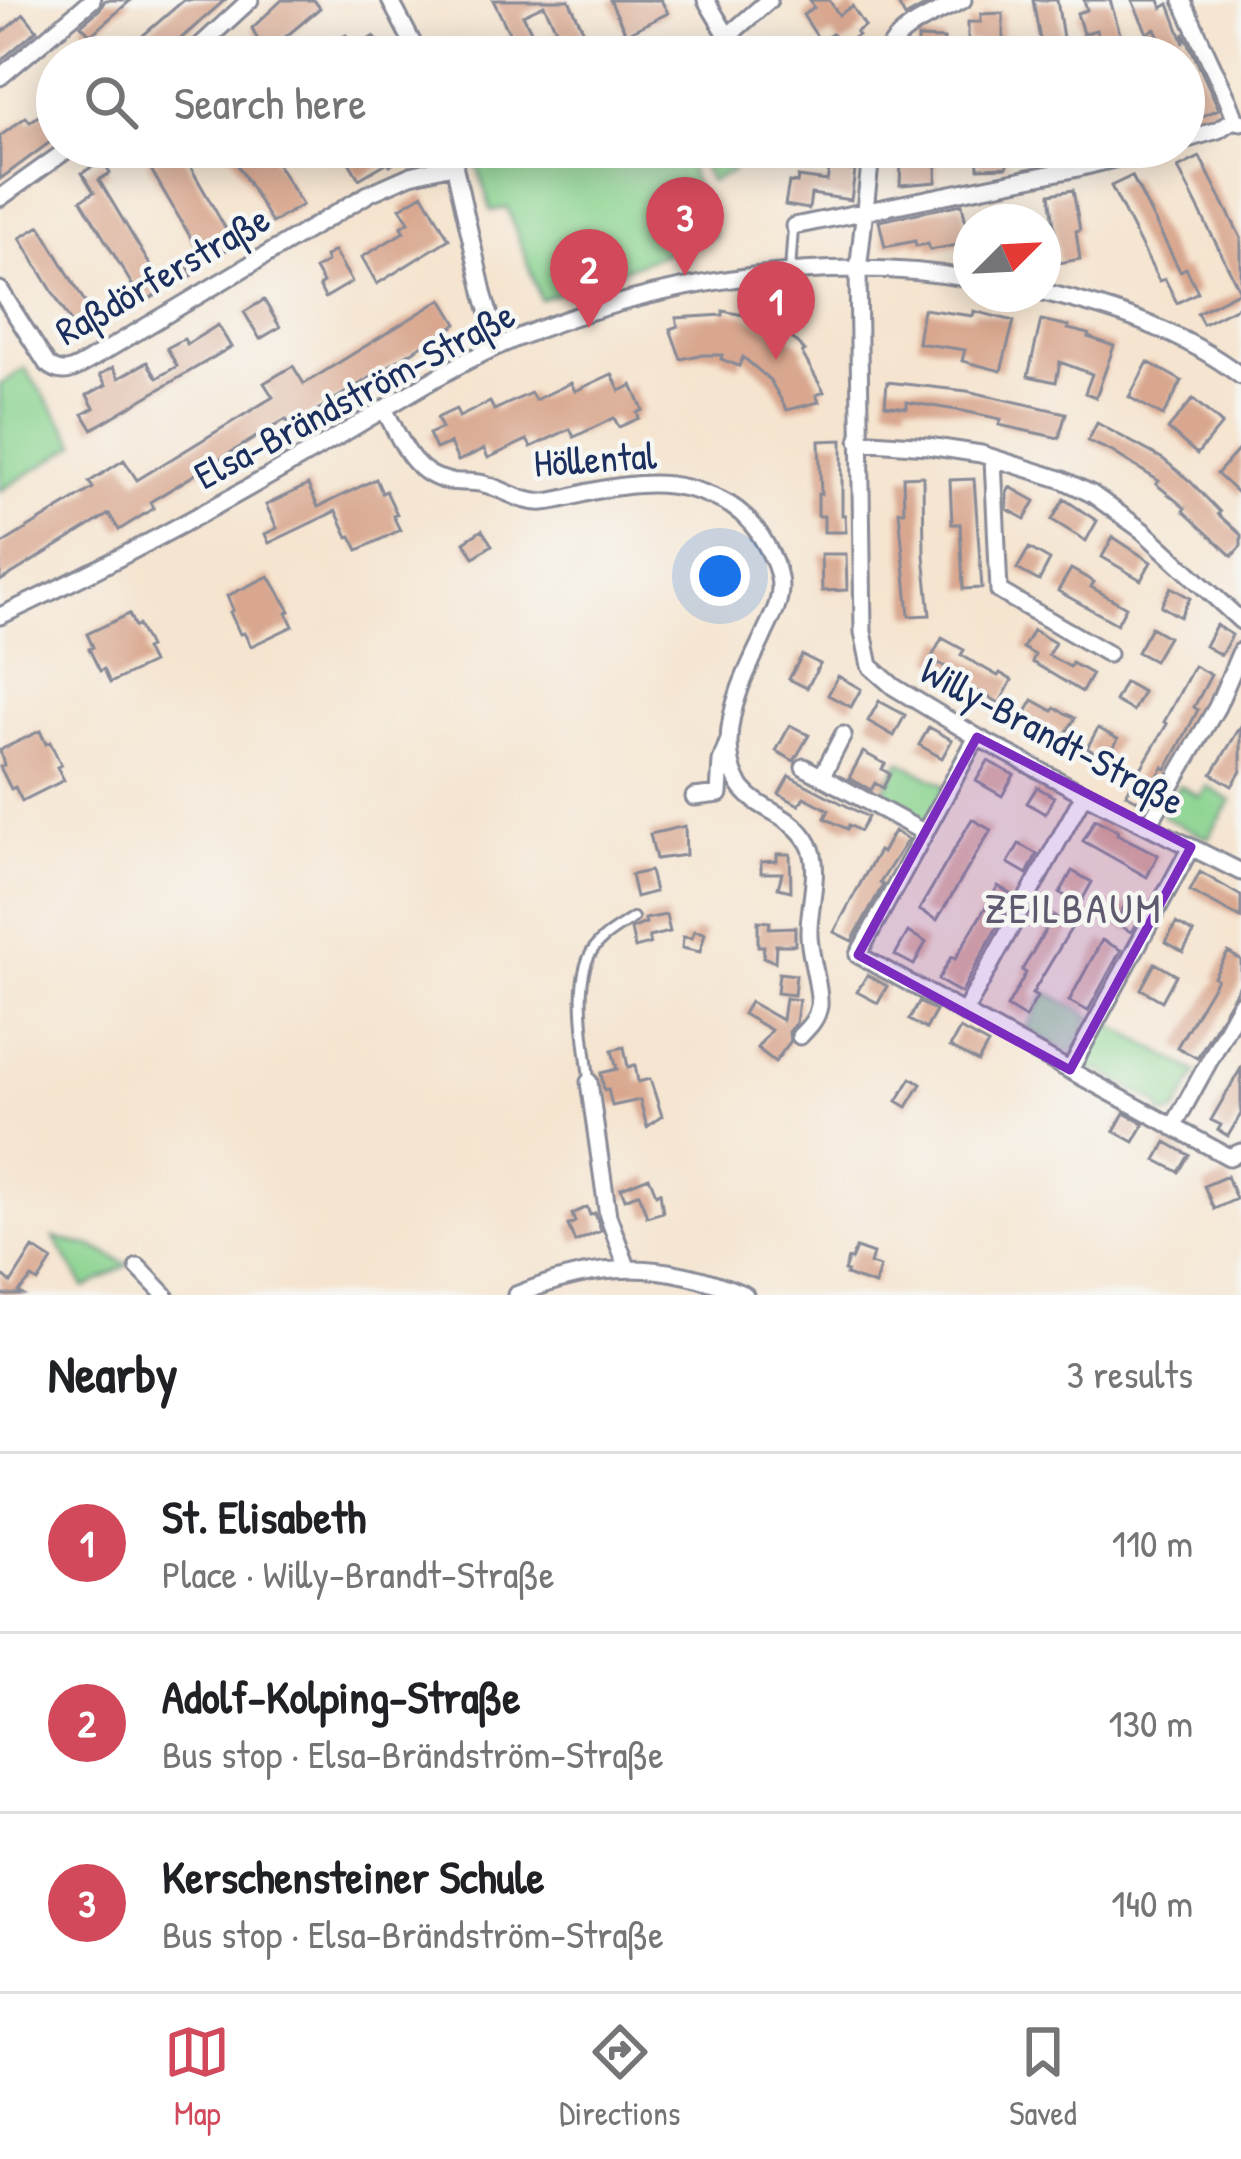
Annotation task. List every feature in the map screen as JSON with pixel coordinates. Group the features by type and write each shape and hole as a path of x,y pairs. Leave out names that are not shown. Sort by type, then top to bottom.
{"street":[{"path":"49,36 92,0"},
{"path":"211,36 250,0"},
{"path":"390,0 409,36"},
{"path":"706,0 728,36 769,0"},
{"path":"899,36 964,0"},
{"path":"1182,0 1199,36"},
{"path":"0,77 36,47"},
{"path":"1205,49 1237,121 1205,134"},
{"path":"0,198 42,168"},
{"name":"Raßdörferstraße","path":"0,290 47,364 64,373 370,193 425,168"},
{"path":"455,168 499,346"},
{"name":"Willy-Brandt-Straße","path":"869,168 858,271 863,632 870,666 894,687 977,737 1241,872"},
{"path":"794,226 1078,168"},
{"name":"Elsa-Brändström-Straße","path":"0,616 152,542 459,365 584,315 703,284 790,272 892,271 953,277"},
{"path":"1061,296 1155,326 1202,349 1241,376"},
{"name":"Höllental","path":"384,409 409,455 446,481 474,481 542,503 630,484 668,483 735,508 763,538 778,571 778,605 744,676 721,761 719,794 694,797"},
{"path":"860,442 981,454 1092,494 1144,531 1241,621"},
{"path":"993,459 999,591 1108,654"},
{"path":"1148,826 1217,706 1241,651"},
{"path":"822,776 843,735"},
{"path":"977,737 858,955 1229,1157 1241,1152"},
{"path":"729,739 741,788 754,802 801,832 814,855 809,938 820,1002 815,1021 800,1036"},
{"path":"804,766 925,833"},
{"path":"964,1013 1084,794"},
{"path":"1070,1070 1191,847"},
{"path":"1173,1126 1241,1003"},
{"path":"589,1082 608,1216 627,1267"},
{"path":"138,1267 165,1295"},
{"path":"516,1295 568,1275 627,1267 682,1273 745,1295"}],"lane":[{"path":"790,272 794,226"},
{"path":"589,1082 581,986 586,961 596,944 633,918"}],"highlighted area":[{"path":"977,737 1191,847 1070,1070 858,955"}],"green space":[{"path":"478,168 689,168 714,235 541,300 507,207 491,211"},
{"path":"703,168 732,168 733,171 710,182"},
{"path":"25,368 77,444 0,491 0,385"},
{"path":"900,761 946,786 929,818 920,822 879,800"},
{"path":"1179,785 1200,797 1207,786 1231,801 1208,838 1164,817 1162,811"},
{"path":"1046,992 1092,1017 1072,1054 1026,1030"},
{"path":"1105,1021 1197,1073 1176,1112 1166,1115 1159,1104 1099,1070 1085,1071 1083,1060"},
{"path":"54,1238 94,1247 128,1265 85,1288"}],"building":[{"path":"105,0 131,0 91,35 81,25"},
{"path":"184,0 225,0 184,36 142,36"},
{"path":"282,0 314,0 320,8 287,36 256,36 252,28"},
{"path":"493,0 569,0 586,36 552,36 558,33 544,5 523,15 534,36 511,36"},
{"path":"610,0 661,0 668,13 626,34"},
{"path":"810,0 829,0 839,15 852,6 865,26 856,36 817,36 803,15 814,8"},
{"path":"896,0 935,0 905,17"},
{"path":"1033,0 1057,0 1063,36 1039,36"},
{"path":"1084,0 1110,0 1121,36 1098,36 1096,30 1083,34 1077,13 1087,10"},
{"path":"1132,0 1159,0 1162,8 1169,4 1181,36 1158,36 1155,29 1147,33"},
{"path":"1003,13 1003,36 968,36 968,22 981,22 981,14"},
{"path":"24,14 37,30 0,61 0,34"},
{"path":"1205,79 1219,109 1205,115"},
{"path":"26,117 30,122 36,118 36,152 0,179 0,136"},
{"path":"1205,167 1241,238 1241,305 1203,324 1197,313 1240,291 1178,168"},
{"path":"107,168 110,173 99,180 165,290 143,303 81,200 94,192 82,173"},
{"path":"150,168 191,168 235,245 205,262"},
{"path":"239,168 280,168 302,205 272,223"},
{"path":"352,168 378,168 359,179"},
{"path":"830,168 855,171 851,200 811,194 809,209 785,205 789,182 797,183 798,177 827,181"},
{"path":"901,168 936,168 936,182 900,185"},
{"path":"1132,176 1180,271 1186,268 1198,292 1177,303 1165,279 1159,281 1111,186"},
{"path":"1073,190 1080,259 1061,263 1061,204 1051,204 1050,194"},
{"path":"423,194 449,239 377,284 362,257 404,232 401,227 409,222 400,208"},
{"path":"953,206 953,246 930,250 928,244 916,246 915,241 885,247 879,221"},
{"path":"40,226 99,326 80,337 20,238"},
{"path":"334,251 352,282 325,298 315,269"},
{"path":"187,265 193,275 173,288 166,277"},
{"path":"442,299 457,324 319,409 304,424 293,430 286,419 150,502 154,508 119,530 109,514 0,581 0,545 93,488 89,482 124,460 137,480 273,397 264,383 293,366 304,384"},
{"path":"264,300 280,327 260,339 244,312"},
{"path":"923,309 973,316 978,312 1014,321 1001,371 962,361 965,350 918,343"},
{"path":"723,311 775,331 777,327 798,343 824,392 816,395 819,402 787,410 770,380 743,357 739,366 721,359 722,355 681,359 670,329 678,326 676,318 723,315"},
{"path":"1041,320 1069,326 1114,346 1096,397 1085,393 1092,374 1060,362 1056,382 1028,376"},
{"path":"218,325 231,347 92,429 83,414 94,408 87,395 106,385 100,375 113,367 119,378 147,362 157,378 177,366 167,348 184,339 187,344"},
{"path":"1148,362 1182,381 1163,416 1129,397"},
{"path":"612,374 620,391 632,385 643,410 637,413 639,418 619,427 614,418 574,437 570,429 531,447 527,440 488,458 484,449 458,461 450,443 436,449 429,434 442,428 437,418 456,409 459,417 490,402 494,410 531,393 535,400 571,383 575,391"},
{"path":"887,382 967,391 1066,413 1059,438 999,425 1001,419 963,411 907,402 907,408 885,405"},
{"path":"1193,399 1222,424 1197,454 1168,429"},
{"path":"1097,423 1163,459 1190,481 1241,535 1241,546 1232,556 1156,484 1159,481 1088,441"},
{"path":"842,440 846,532 824,532 824,516 818,516 819,441"},
{"path":"1241,447 1241,496 1217,474"},
{"path":"923,476 930,615 909,616 899,511 904,511 903,477"},
{"path":"376,479 397,514 393,516 400,530 358,550 336,511 269,543 265,534 277,528 266,505 308,485 318,507"},
{"path":"974,479 982,588 963,589 960,524 952,524 950,480"},
{"path":"1010,487 1035,501 1025,519 1007,509"},
{"path":"1064,499 1097,521 1086,541 1052,520"},
{"path":"482,530 492,545 474,557 464,542"},
{"path":"1113,537 1151,562 1141,580 1102,557"},
{"path":"1029,548 1050,560 1039,581 1017,569"},
{"path":"821,554 846,554 847,590 822,591"},
{"path":"1071,569 1126,607 1117,624 1058,591"},
{"path":"269,576 290,611 293,626 251,646 244,633 240,634 227,596"},
{"path":"1171,587 1190,598 1180,617 1161,606"},
{"path":"129,614 149,647 145,649 152,663 110,683 89,649 93,647 87,634"},
{"path":"1216,625 1232,635 1221,655 1205,646"},
{"path":"1151,627 1168,637 1154,661 1137,652"},
{"path":"1033,630 1055,643 1048,655 1092,674 1082,692 1032,662 1035,655 1023,648"},
{"path":"942,638 964,650 961,655 1012,680 1000,703 966,686 969,680 931,659"},
{"path":"802,655 820,664 807,688 789,679"},
{"path":"1194,666 1211,675 1194,707 1198,710 1143,803 1126,794"},
{"path":"838,676 861,689 851,707 828,695"},
{"path":"1125,682 1143,692 1133,711 1115,701"},
{"path":"1033,700 1075,718 1065,735 1022,719"},
{"path":"879,701 905,715 894,736 868,721"},
{"path":"790,725 809,735 794,761 776,751"},
{"path":"1241,726 1241,771 1232,786 1212,774"},
{"path":"929,727 952,740 942,758 919,745"},
{"path":"1098,728 1118,739 1107,759 1087,748"},
{"path":"40,731 46,744 50,742 64,780 22,801 0,767 4,765 0,750"},
{"path":"863,752 885,764 882,769 890,774 883,788 875,783 871,790 849,778"},
{"path":"988,761 1014,775 1002,796 976,781"},
{"path":"789,776 868,817 860,831 825,818 829,810 804,797 799,805 779,794"},
{"path":"1037,787 1054,797 1045,814 1027,803"},
{"path":"972,819 991,830 937,920 919,910"},
{"path":"1095,819 1158,855 1147,877 1083,841"},
{"path":"685,826 686,855 656,859 650,834"},
{"path":"894,831 908,839 852,941 834,932"},
{"path":"1019,844 1037,854 1027,874 1008,863"},
{"path":"777,854 790,854 791,891 778,888 782,873 761,873 761,862 777,861"},
{"path":"650,871 655,892 636,897 631,875"},
{"path":"1072,871 1092,882 1080,904 1060,893"},
{"path":"1200,872 1241,896 1241,918 1190,891"},
{"path":"998,886 1014,896 961,993 938,980"},
{"path":"1126,904 1142,913 1131,932 1115,923"},
{"path":"666,915 670,932 649,937 650,944 635,948 631,929 646,923 645,919"},
{"path":"1054,916 1072,927 1032,994 1037,997 1025,1018 1007,1007 1026,973 1022,970"},
{"path":"758,921 770,922 769,928 795,927 795,945 776,945 775,962 763,957 764,946 758,946"},
{"path":"1176,923 1194,933 1183,952 1166,942"},
{"path":"694,931 705,933 700,952 682,948 683,937 692,938"},
{"path":"908,932 926,942 914,965 895,955"},
{"path":"1102,940 1121,950 1088,1011 1069,1001"},
{"path":"1228,952 1241,960 1241,983 1197,1058 1177,1047"},
{"path":"1155,963 1176,975 1162,1001 1141,989"},
{"path":"779,973 796,975 794,995 777,993"},
{"path":"867,975 887,986 878,1003 857,992"},
{"path":"785,998 799,1000 796,1023 789,1032 790,1042 775,1062 757,1048 771,1030 743,1014 750,1002 782,1020"},
{"path":"919,1002 936,1011 926,1029 909,1020"},
{"path":"960,1029 988,1044 978,1062 950,1047"},
{"path":"624,1047 628,1067 635,1065 638,1082 650,1079 662,1116 647,1127 640,1100 612,1106 608,1089 604,1090 601,1073 617,1069 612,1050"},
{"path":"1241,1068 1241,1114 1228,1136 1211,1120"},
{"path":"911,1078 921,1084 907,1107 897,1101"},
{"path":"1124,1113 1144,1124 1134,1142 1114,1131"},
{"path":"1166,1142 1189,1155 1179,1172 1156,1160"},
{"path":"1227,1176 1236,1199 1214,1209 1204,1186"},
{"path":"649,1177 656,1194 660,1192 663,1212 647,1217 639,1193 625,1199 621,1188"},
{"path":"587,1207 590,1215 595,1213 601,1231 575,1242 568,1225 575,1222 572,1214"},
{"path":"33,1248 52,1260 38,1282 32,1278 19,1292 23,1295 0,1295 0,1273 11,1283"},
{"path":"856,1248 873,1254 870,1264 880,1267 875,1285 846,1275 848,1259"}],"place":[{"name":"Kerschensteiner Schule","path":"685,276"},
{"name":"Adolf-Kolping-Straße","path":"589,328"},
{"name":"St. Elisabeth","path":"776,360"}],"district":[{"name":"ZEILBAUM","path":"1074,907"}]}
